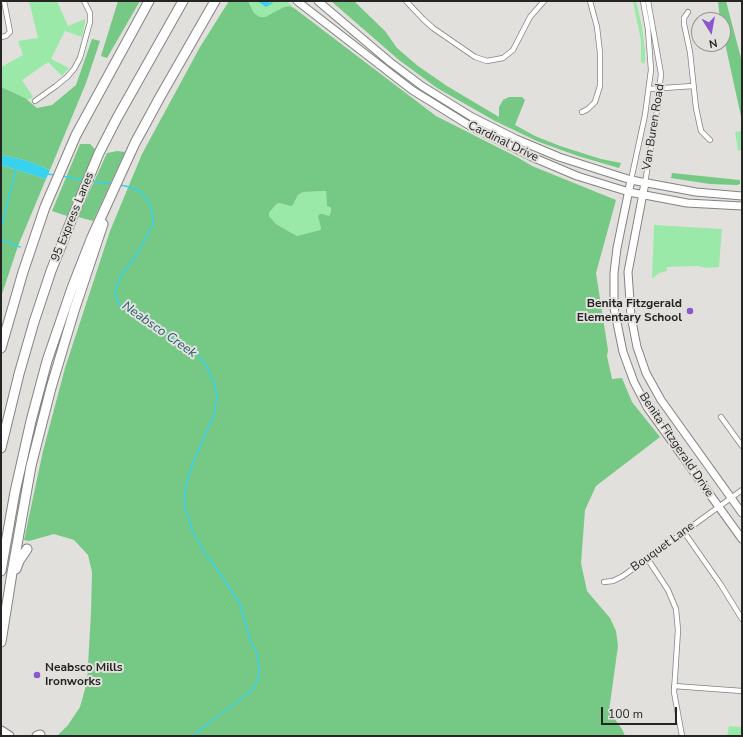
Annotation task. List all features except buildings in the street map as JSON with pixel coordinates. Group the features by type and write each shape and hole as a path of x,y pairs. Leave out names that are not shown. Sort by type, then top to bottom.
{"highway":[{"path":"1,348 9,318 45,207 71,146 149,1"},
{"name":"95 Express Lanes","path":"1,448 19,374 34,322 51,271 73,216 100,153 133,87 183,1"},
{"path":"1,571 15,492 38,394 72,288 130,154 160,97 215,1"},
{"path":"1,642 25,495 51,388 102,220"},
{"path":"1,334 9,318"},
{"path":"8,595 19,561 27,549"},
{"path":"1,731 9,736"}],"main road":[{"name":"Cardinal Drive","path":"297,1 412,90 465,124 551,166 578,176 643,195 693,203 742,206"},
{"name":"Cardinal Drive","path":"318,1 390,62 422,86 472,117 510,136 583,166 631,180 696,192 742,196"},
{"name":"Benita Fitzgerald Drive","path":"631,180 617,248 614,273 614,308 623,352 634,382 647,407 742,539"},
{"name":"Benita Fitzgerald Drive","path":"645,183 628,272 631,316 637,347 646,373 661,400 742,513"}],"street":[{"path":"1,37 6,36 10,32 4,1"},
{"path":"35,101 56,86 74,69 81,54 90,27 90,14 84,1"},
{"path":"406,1 423,20 433,28 475,57 487,61 503,58 513,50 530,18 544,1"},
{"path":"582,112 588,109 594,102 600,86 600,54 597,27 590,1"},
{"name":"Van Buren Road","path":"631,180 649,89 651,70 650,46 642,1"},
{"name":"Van Buren Road","path":"645,183 661,74 648,1"},
{"path":"688,12 684,18 684,24 690,52 693,86 700,129 710,140"},
{"path":"649,89 693,86"},
{"path":"721,417 742,446"},
{"name":"Bouquet Lane","path":"604,582 617,579 742,490"},
{"path":"684,532 721,585 742,619"},
{"path":"647,558 668,590 676,609 678,625 674,696 682,736"},
{"path":"674,686 742,691"}],"green space":[{"path":"29,1 57,1 68,26 85,19 85,22 82,37 65,31 51,59 69,68 62,76 48,62 22,80 33,97 28,100 1,87 1,67 23,55 18,41 38,38"},
{"path":"118,1 140,1 107,58 101,56"},
{"path":"229,1 248,1 254,13 260,17 265,17 289,6 294,8 436,116 532,166 616,200 596,273 608,350 607,356 612,379 622,378 632,402 660,437 596,486 585,510 581,563 587,591 610,618 616,631 618,646 609,711 622,729 625,736 57,736 68,725 80,707 87,682 92,572 88,555 74,540 54,534 29,541 24,540 43,451 65,368 110,231 142,154 200,47","holes":["326,191 327,206 331,208 329,216 323,214 318,216 321,228 320,230 297,236 276,224 269,216 269,213 276,204 293,205 298,195 303,192"]},
{"path":"248,1 287,1 294,8 289,6 284,7 265,17 260,17 254,13"},
{"path":"331,1 354,1 385,31 397,48 418,66 447,86 499,117 499,107 503,100 509,97 522,97 525,100 515,125 535,136 560,146 601,159 621,163 619,168 578,156 539,142 495,121 437,88 399,60"},
{"path":"633,1 636,1 642,27 645,50 644,64 641,62 641,41"},
{"path":"718,1 726,1 729,12 719,12"},
{"path":"731,20 742,62 742,121 727,52 731,52"},
{"path":"92,39 100,41 86,83 50,170 28,161 1,155 1,87 25,98 37,108 52,105 76,85"},
{"path":"742,131 742,150 738,151 735,132"},
{"path":"80,144 90,144 96,150 67,216 52,211"},
{"path":"117,151 125,152 93,221 78,217 107,153"},
{"path":"1,165 46,179 18,246 1,297"},
{"path":"672,173 740,180 740,184 710,184 677,179 671,178"},
{"path":"326,191 327,206 331,208 331,212 329,216 320,214 320,230 297,236 276,224 269,216 269,213 275,204 279,203 290,206 295,202 298,195 303,192"},
{"path":"654,225 722,229 719,267 667,267 667,271 659,273 652,279"},
{"path":"729,726 742,727 742,736 727,736"}],"water":[{"path":"257,1 268,1 269,3 273,3 266,7"},
{"path":"1,155 28,161 50,170 46,179 1,165"}],"waterway":[{"path":"1,229 16,169"},
{"name":"Neabsco Creek","path":"47,174 55,175"},
{"name":"Neabsco Creek","path":"62,176 84,180"},
{"name":"Neabsco Creek","path":"92,181 112,184"},
{"name":"Neabsco Creek","path":"120,185 130,187 141,192 148,201 152,211 153,220 152,227 137,254 120,277 115,293 117,300 122,307 200,357 206,365 215,385 217,395 214,414 191,468 186,485 184,503 192,530 205,554 218,570 240,604 249,637 257,654 259,666 259,676 255,686 248,694 193,736"},
{"path":"1,240 20,247"}],"place":[{"name":"Benita Fitzgerald Elementary School","path":"690,311"},
{"name":"Neabsco Mills Ironworks","path":"37,675"}]}
